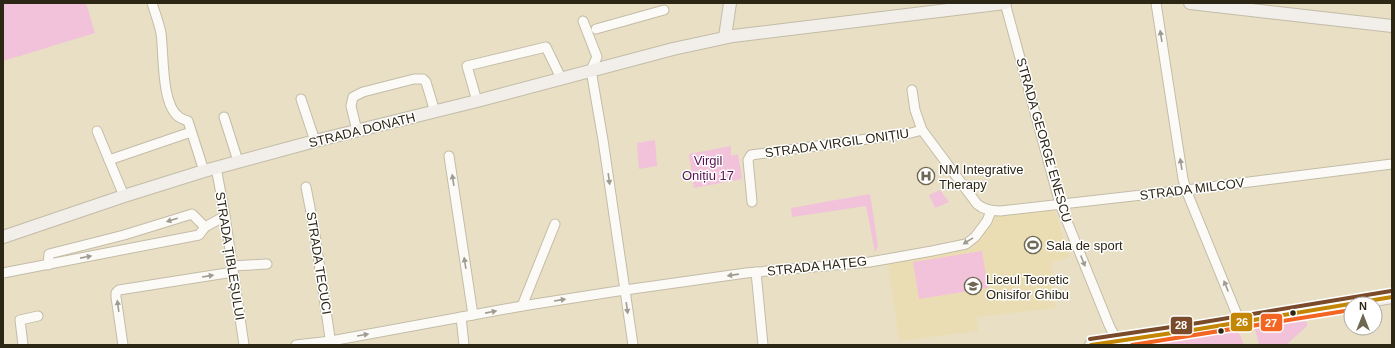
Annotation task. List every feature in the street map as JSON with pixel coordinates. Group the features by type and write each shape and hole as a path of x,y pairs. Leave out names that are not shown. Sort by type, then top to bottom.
{"main road":[{"path":"726,37 730,3"},
{"name":"STRADA DONATH","path":"3,237 216,167 435,112 591,70 726,37 1005,3"},
{"path":"1190,3 1392,26"},
{"path":"1091,345 1117,343 1392,297"}],"street":[{"path":"152,3 160,32 164,60 165,89 170,106 179,117 188,121 204,171"},
{"name":"STRADA GEORGE ENESCU","path":"1005,3 1060,204 1117,343"},
{"path":"1156,3 1183,179 1186,190 1240,322"},
{"path":"596,29 664,10"},
{"path":"583,21 597,57 591,70 603,140 633,345"},
{"path":"476,101 467,66 546,47 561,78"},
{"path":"357,131 351,106 352,97 363,92 407,81 422,79 426,82 435,112"},
{"path":"912,90 916,116 922,130 978,204 991,211"},
{"path":"301,99 315,141"},
{"path":"224,117 238,161"},
{"name":"STRADA VIRGIL ONIȚIU","path":"752,202 748,160 751,155 911,133 922,130"},
{"path":"97,131 124,196"},
{"path":"109,160 191,132"},
{"path":"449,156 473,315"},
{"name":"STRADA MILCOV","path":"991,211 1186,190 1392,164"},
{"name":"STRADA ȚIBLEȘULUI","path":"216,167 225,216 244,345"},
{"name":"STRADA TECUCI","path":"306,187 314,228 331,343"},
{"name":"STRADA HAȚEG","path":"296,345 331,343 522,306 625,290 756,272 870,262 956,247 966,244 975,237 988,221 991,211"},
{"path":"48,265 49,254 124,235 192,214 205,227"},
{"path":"3,273 199,235 205,227 225,216"},
{"path":"522,306 555,224"},
{"path":"123,345 116,297 116,293 119,290 267,264"},
{"path":"756,272 763,345"},
{"path":"23,345 20,320 38,316"},
{"path":"461,317 464,345"}],"shaded area":[{"name":"Liceul Teoretic Onisifor Ghibu","path":"1054,207 1070,257 1051,263 1056,308 977,317 978,331 899,341 888,262 957,251 968,247 993,214"}],"green space":[{"path":"3,3 86,3 95,33 3,61"},
{"path":"655,140 657,166 639,169 637,143"},
{"name":"Virgil Onițiu 17","path":"731,146 731,156 738,154 742,179 694,188 689,154"},
{"path":"940,190 949,202 935,208 929,195"},
{"path":"870,194 878,246 875,252 866,206 792,217 791,208"},
{"path":"982,251 988,288 919,299 913,262"},
{"path":"1302,320 1307,322 1307,326 1286,345 1259,345 1255,329 1256,327"},
{"path":"1232,329 1239,333 1244,345 1138,345 1142,342"}],"transit line":[{"name":"28","path":"1090,339 1198,323 1391,291"},
{"name":"26","path":"1091,345 1199,329 1392,297"},
{"name":"27","path":"1132,345 1343,311"}],"place":[{"name":"NM Integrative Therapy","path":"926,176"},
{"name":"Sala de sport","path":"1033,245"},
{"name":"Liceul Teoretic Onisifor Ghibu","path":"973,286"}]}
